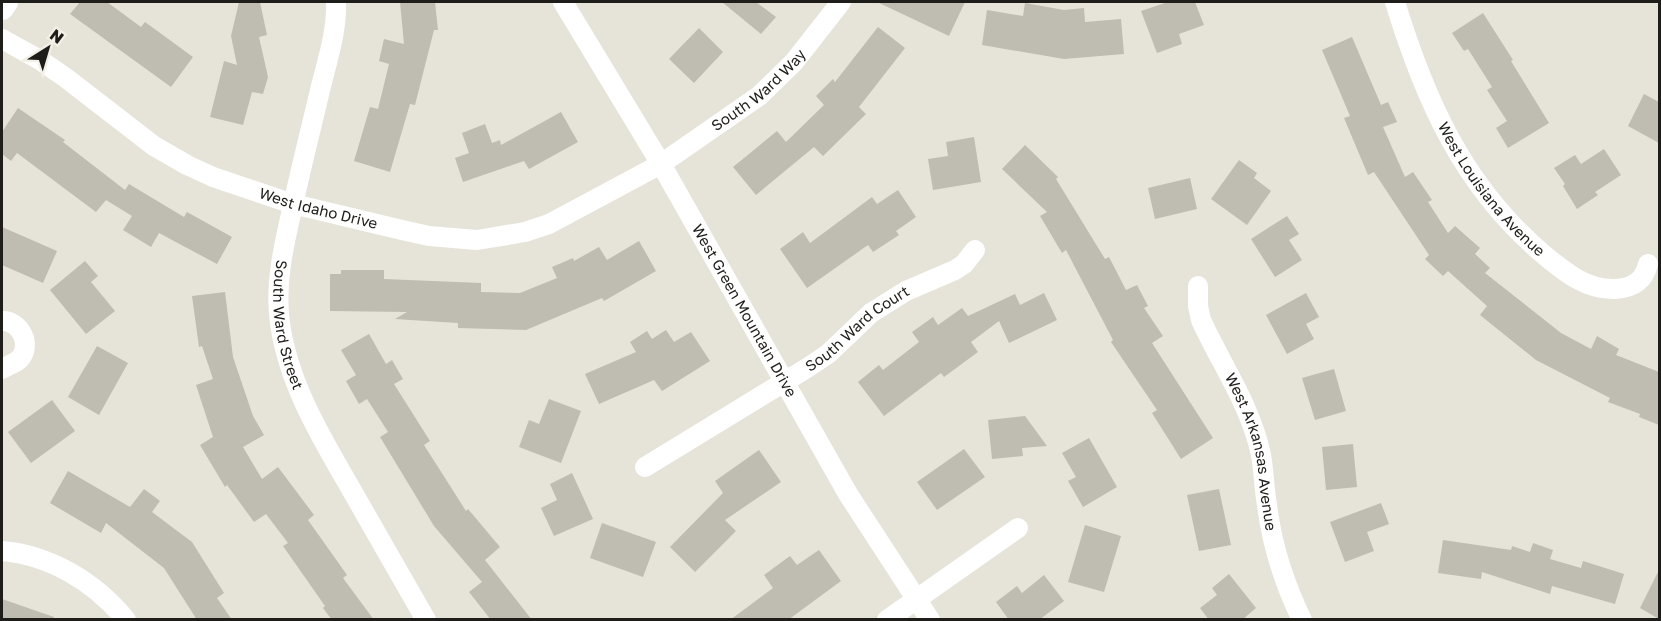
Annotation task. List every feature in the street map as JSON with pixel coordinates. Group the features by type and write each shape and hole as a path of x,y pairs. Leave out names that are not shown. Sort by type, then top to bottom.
{"street":[{"path":"2,8 6,2"},
{"name":"South Ward Street","path":"336,2 334,35 293,204 280,278 278,302 280,322 289,365 298,390 326,446 426,620"},
{"name":"West Green Mountain Drive","path":"563,2 661,164 848,494 930,620"},
{"name":"South Ward Way","path":"661,164 759,96 794,62 841,2"},
{"name":"West Louisiana Avenue","path":"1395,2 1415,64 1446,132 1487,198 1515,229 1557,266 1586,285 1599,288 1627,288 1640,281 1646,273 1648,264"},
{"name":"West Idaho Drive","path":"2,39 40,60 66,78 169,156 213,177 293,204 429,236 477,240 500,237 549,224 661,164"},
{"name":"South Ward Court","path":"645,467 828,354 871,313 906,291 955,270 964,264 975,250"},
{"name":"West Arkansas Avenue","path":"1198,286 1201,320 1239,395 1261,455 1276,557 1302,620"},
{"path":"2,321 16,325 23,336 25,345 22,356 2,369"},
{"path":"887,620 1018,528"},
{"path":"2,551 22,553 65,569 93,588 126,620"}],"building":[{"path":"80,2 107,2 141,27 145,22 193,57 171,87 70,14"},
{"path":"239,2 260,2 267,35 259,37 268,77 263,94 252,92 243,125 210,117 224,61 237,65 231,36"},
{"path":"400,2 435,2 438,30 434,30 415,105 410,104 390,172 354,161 370,107 378,109 389,64 379,61 384,39 404,44"},
{"path":"722,2 756,2 776,17 761,34"},
{"path":"877,2 965,2 949,36"},
{"path":"1168,2 1195,2 1204,25 1179,34 1182,44 1157,53 1141,11"},
{"path":"1025,3 1064,10 1084,8 1085,22 1121,19 1124,54 1064,59 982,45 987,10 1023,16"},
{"path":"1483,13 1549,123 1508,148 1496,128 1507,121 1487,90 1492,87 1468,49 1464,51 1452,33"},
{"path":"878,27 905,48 859,107 866,114 823,156 814,147 756,195 733,167 777,131 786,142 824,105 816,96 833,79 835,82"},
{"path":"699,28 723,52 694,83 669,59"},
{"path":"1352,37 1381,105 1388,102 1397,122 1383,127 1405,177 1413,172 1432,200 1428,202 1448,233 1455,226 1480,248 1475,254 1490,268 1485,273 1561,333 1591,349 1597,336 1619,349 1616,355 1659,372 1659,425 1639,417 1640,414 1608,402 1610,398 1536,360 1480,315 1487,306 1448,271 1443,276 1425,259 1429,255 1374,172 1368,175 1344,118 1350,116 1322,50"},
{"path":"1644,94 1659,102 1659,143 1628,126"},
{"path":"18,108 65,140 63,142 125,190 129,184 184,217 187,212 232,237 217,264 159,233 151,247 123,230 132,216 106,200 96,212 17,153 11,161 2,154 2,132"},
{"path":"561,112 578,142 529,169 524,161 463,182 455,158 469,153 462,133 485,124 492,143 500,140 501,145"},
{"path":"974,137 981,182 933,190 928,159 948,156 946,142"},
{"path":"1025,145 1058,177 1056,179 1105,259 1109,257 1126,290 1137,285 1148,306 1144,308 1163,336 1152,343 1213,438 1181,459 1152,413 1157,410 1111,342 1113,340 1066,250 1062,253 1040,216 1047,212 1002,169"},
{"path":"1604,149 1621,175 1595,192 1598,195 1577,209 1554,168 1575,155 1581,164"},
{"path":"1239,160 1257,173 1254,178 1271,191 1247,225 1211,199"},
{"path":"1190,178 1197,209 1155,219 1148,188"},
{"path":"898,190 916,217 896,231 899,235 873,252 868,245 807,288 780,249 803,232 810,243 872,197 877,204"},
{"path":"1287,216 1299,234 1289,240 1302,260 1275,277 1251,239"},
{"path":"2,227 57,251 43,283 2,265"},
{"path":"639,241 656,271 604,301 602,298 526,330 458,328 458,323 395,319 407,312 330,311 330,274 341,274 341,270 384,270 384,279 481,283 481,292 520,293 557,278 552,267 573,258 574,261 599,247 607,260"},
{"path":"85,261 98,276 91,282 115,311 86,334 50,290"},
{"path":"225,292 233,357 253,416 264,435 243,447 262,479 278,467 314,515 308,520 347,575 343,578 374,620 332,620 323,608 325,606 283,546 288,543 266,514 254,522 227,485 225,487 200,445 213,437 196,385 213,379 202,346 199,347 192,296"},
{"path":"1044,293 1057,320 1009,343 999,321 971,342 978,352 944,377 941,373 884,416 858,382 879,365 883,370 919,342 912,332 933,317 938,325 962,308 968,316 1015,294 1020,305"},
{"path":"1306,293 1319,317 1306,324 1314,339 1287,354 1266,315"},
{"path":"666,330 674,342 691,332 710,361 662,391 654,380 599,404 585,374 636,352 630,342 647,331 652,339"},
{"path":"369,334 386,364 392,360 403,379 394,384 430,441 424,445 466,511 468,509 500,547 485,560 532,620 491,620 469,592 482,582 434,526 380,437 388,432 367,399 359,404 346,381 356,375 341,350"},
{"path":"97,346 128,363 99,415 68,397"},
{"path":"1334,369 1346,411 1315,420 1302,378"},
{"path":"549,399 581,411 561,463 519,447 529,420 539,424"},
{"path":"52,400 75,431 31,463 8,432"},
{"path":"1025,416 1047,446 1022,448 1023,456 992,459 988,420"},
{"path":"1089,438 1117,487 1083,507 1068,481 1076,477 1062,453"},
{"path":"1353,444 1357,487 1326,490 1322,447"},
{"path":"964,449 985,477 937,510 917,482"},
{"path":"759,450 781,482 725,520 736,531 695,572 670,547 723,493 715,481"},
{"path":"68,471 130,507 144,489 160,501 152,512 192,542 224,593 217,598 232,620 197,620 164,568 106,523 101,533 50,503"},
{"path":"572,473 593,519 554,536 541,508 557,500 550,484"},
{"path":"1219,489 1231,545 1199,551 1187,495"},
{"path":"1381,503 1389,524 1367,532 1374,551 1345,562 1330,522"},
{"path":"602,523 656,542 643,577 590,558"},
{"path":"1085,525 1121,536 1104,592 1068,582"},
{"path":"1443,540 1511,550 1512,546 1530,552 1533,543 1553,550 1550,559 1581,568 1583,561 1624,574 1615,604 1552,586 1550,594 1482,572 1481,579 1438,573"},
{"path":"819,550 841,581 788,620 730,620 773,588 764,575 790,556 797,565"},
{"path":"1659,570 1659,619 1640,608"},
{"path":"1229,574 1256,608 1242,620 1209,620 1200,608 1217,595 1212,588"},
{"path":"1044,575 1064,601 1039,620 1009,620 996,602 1017,586 1022,593"},
{"path":"2,599 54,617 53,620 2,620"}]}
